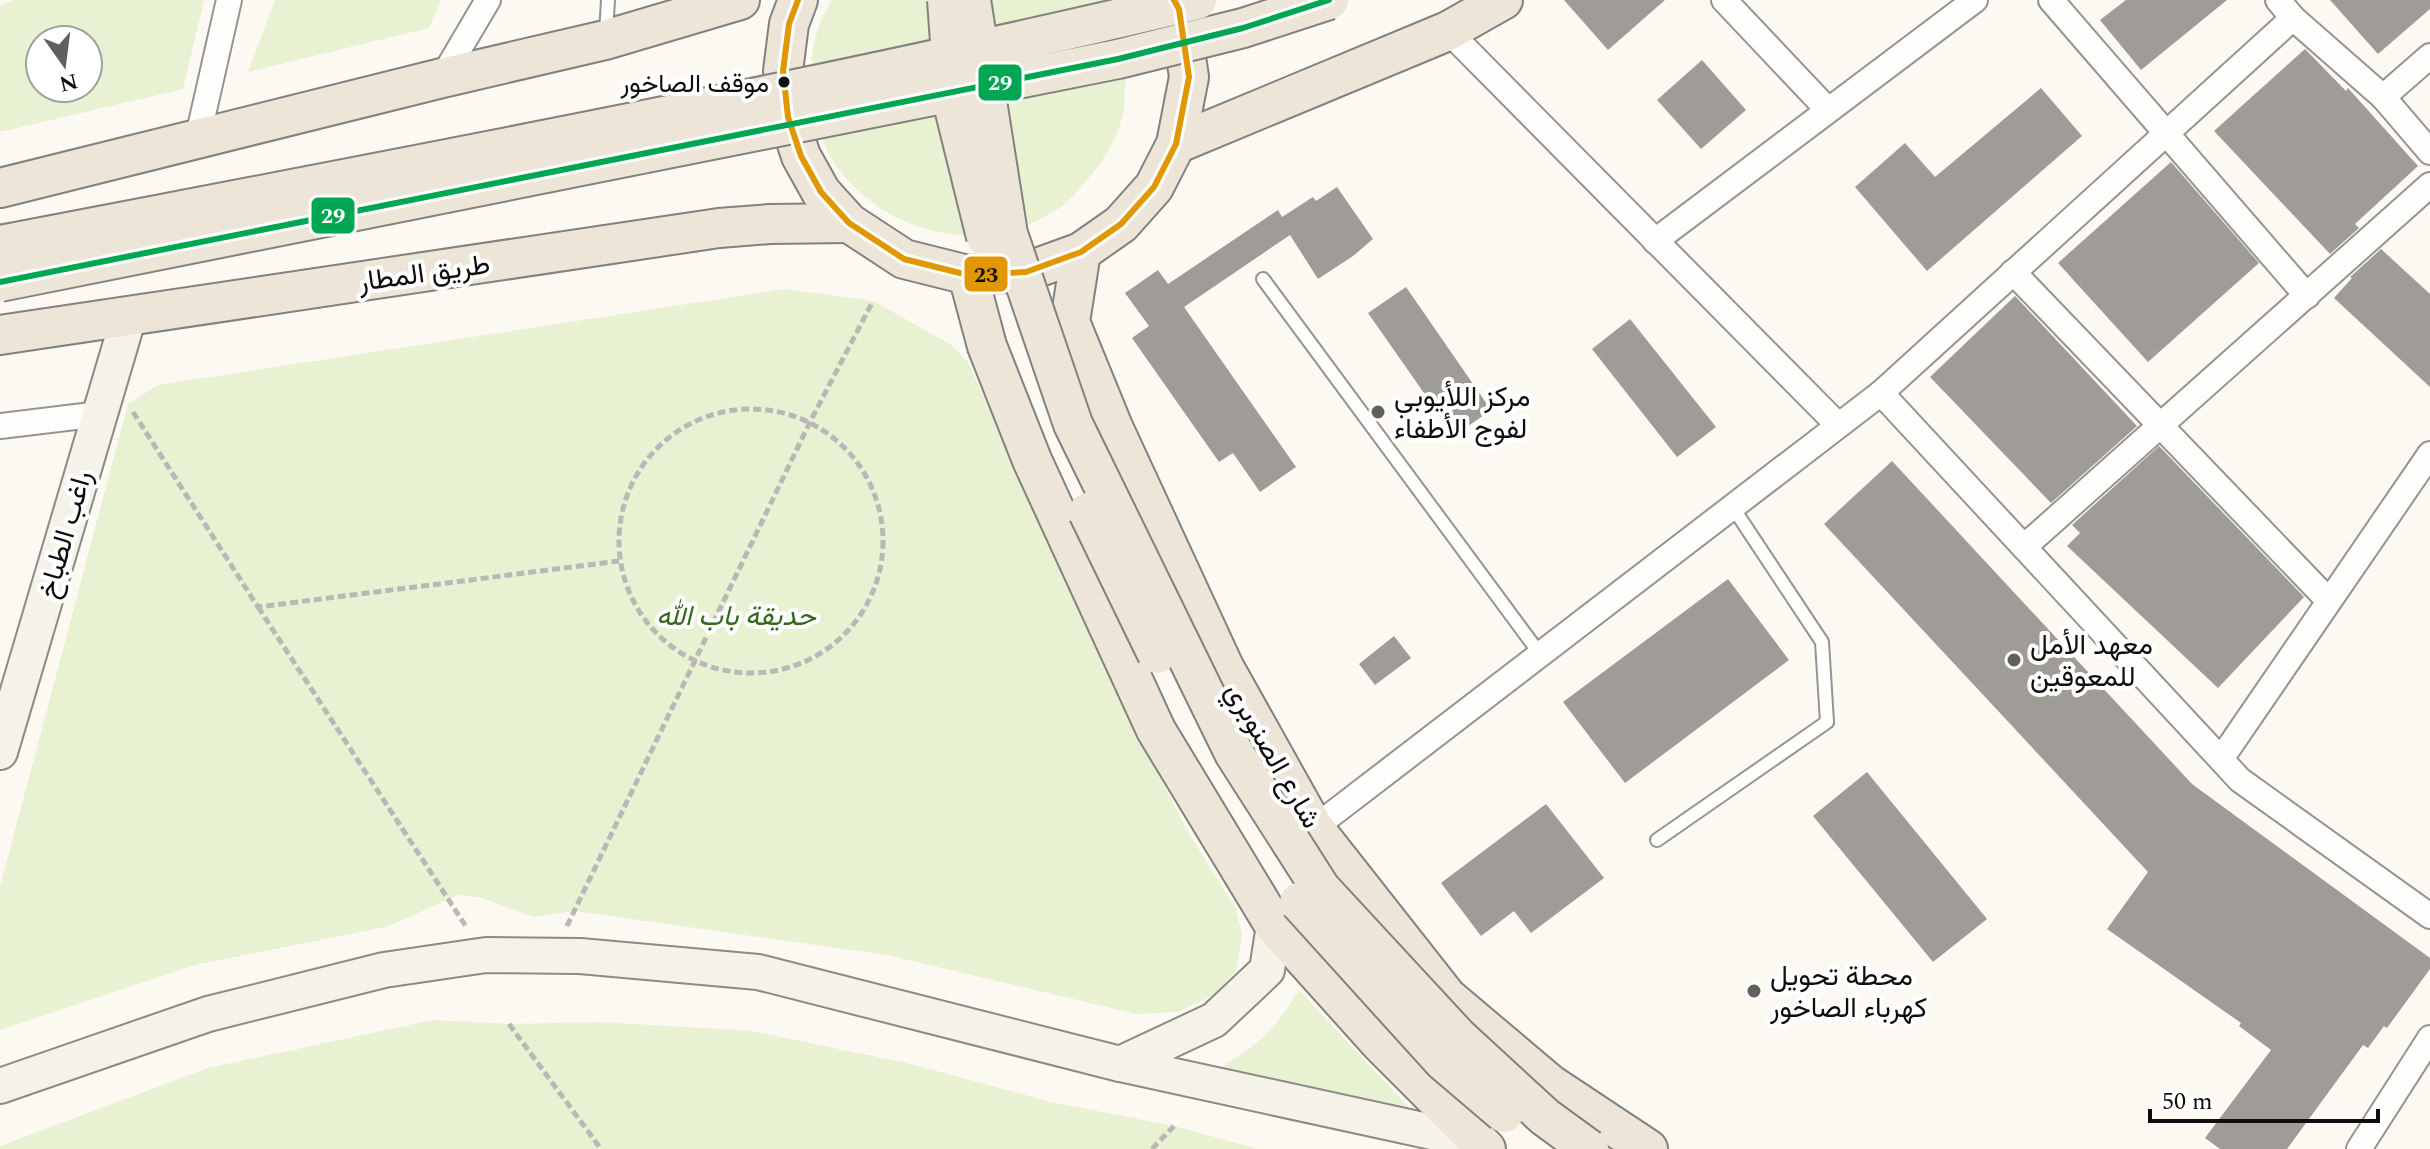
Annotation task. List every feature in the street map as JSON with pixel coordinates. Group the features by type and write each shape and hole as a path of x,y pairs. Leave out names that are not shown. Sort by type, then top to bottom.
{"main road":[{"path":"0,188 605,40 740,0"},
{"path":"798,0 789,24 783,71 788,117 821,192 849,223 904,259 968,275 1026,272 1081,252 1121,224 1154,187 1176,144 1189,77 1179,9 1174,0"},
{"path":"947,0 955,112 987,238 1057,446 1214,768 1301,907 1443,1061 1531,1136 1552,1149"},
{"path":"971,0 1008,234 1073,424 1234,753 1321,889 1458,1037 1545,1117 1589,1149"},
{"path":"0,245 528,143 1012,44 1197,0"},
{"path":"0,282 1118,59 1243,28 1329,0"},
{"path":"1176,144 1448,31 1503,0"},
{"name":"طريق المطار","path":"0,335 719,228 849,223"},
{"name":"شارع الصنوبري","path":"1081,252 1070,322 1113,427 1224,667 1314,828 1447,997 1550,1084 1648,1149"},
{"path":"968,275 987,346 1032,460 1156,730 1274,925 1381,1044 1482,1145"},
{"name":"راغب الطباخ","path":"1,743 129,316"},
{"path":"1032,460 1113,427"},
{"path":"1120,1064 1214,1020 1267,970 1274,925"},
{"path":"0,1086 208,1014 384,970 486,955 553,956 758,972 1120,1064 1482,1145"}],"street":[{"path":"197,141 229,0"},
{"path":"442,78 488,0"},
{"path":"1724,0 1828,110"},
{"path":"2051,0 2307,296"},
{"path":"1655,241 1828,110 1959,4"},
{"path":"1314,828 1881,393 2167,133 2286,9 2383,97 2430,152"},
{"path":"1448,31 1838,425"},
{"path":"2383,97 2430,56"},
{"path":"2024,547 2430,185"},
{"path":"2013,272 2328,600"},
{"path":"1881,393 2240,780 2430,916"},
{"path":"0,426 104,400"},
{"path":"2221,759 2430,454"},
{"path":"2359,1149 2430,1038"}],"lane":[{"path":"605,40 608,0"},
{"path":"1263,279 1540,654"},
{"path":"1657,840 1827,722 1822,642 1732,506"}],"path":[{"path":"553,956 810,422 873,301"},
{"path":"104,400 128,404 447,900 486,955"},
{"path":"740,409 776,411 810,422 844,446 868,479 882,518 883,559 871,598 848,632 816,658 777,671 736,673 696,662 668,645 645,621 628,592 619,561 619,525 628,490 647,459 673,434 705,417 740,409"},
{"path":"258,607 619,561"},
{"path":"509,1024 601,1149"},
{"path":"1152,1149 1174,1126"}],"green space":[{"path":"14,0 204,0 183,89 0,132 0,6"},
{"path":"275,0 441,0 429,28 248,72"},
{"path":"832,0 1104,0 1119,30 1125,65 1123,113 1112,144 1068,201 1032,223 1000,232 968,235 936,231 904,221 876,205 851,183 830,156 819,128 812,96 811,62 818,30"},
{"name":"حديقة باب الله","path":"786,289 873,301 950,344 968,362 1113,686 1187,830 1236,909 1242,935 1236,971 1214,995 1178,1012 1137,1014 887,955 575,911 534,917 479,897 458,895 389,926 195,965 0,1030 0,887 128,404 158,385"},
{"path":"1299,990 1412,1111 1218,1069 1264,1036"},
{"path":"433,1020 509,1024 600,1022 752,1031 911,1064 1051,1102 1174,1126 1258,1149 0,1149 0,1146 208,1068"}],"building":[{"path":"1564,0 1665,0 1608,50"},
{"path":"2126,0 2227,0 2141,70 2100,20"},
{"path":"2330,0 2430,0 2430,9 2378,54"},
{"path":"2305,49 2346,91 2348,88 2418,166 2355,224 2359,228 2330,254 2214,131"},
{"path":"1702,60 1746,110 1701,149 1657,100"},
{"path":"2041,88 2082,136 1927,271 1855,187 1905,143 1935,177"},
{"path":"2171,162 2259,263 2148,362 2058,263"},
{"path":"1337,187 1373,239 1353,256 1318,279 1290,235 1184,307 1296,467 1260,492 1233,453 1219,462 1132,338 1149,326 1125,293 1158,270 1168,284 1278,210 1282,217 1313,197 1316,201"},
{"path":"2381,249 2430,294 2430,387 2334,298 2350,277"},
{"path":"1406,287 1491,410 1454,436 1368,313"},
{"path":"2015,296 2137,426 2051,503 1930,377"},
{"path":"1630,319 1716,427 1677,457 1592,349"},
{"path":"2159,446 2304,597 2218,688 2067,546 2080,533 2072,525"},
{"path":"1892,461 2192,784 2430,958 2430,969 2387,1028 2384,1026 2368,1048 2363,1045 2287,1149 2220,1149 2205,1138 2271,1050 2239,1026 2241,1023 2107,929 2148,872 1824,524"},
{"path":"1728,579 1789,660 1625,783 1563,702"},
{"path":"1394,636 1411,658 1375,685 1359,664"},
{"path":"1867,772 1987,919 1933,962 1813,816"},
{"path":"1546,804 1604,878 1531,933 1514,911 1481,936 1441,883"}],"transit line":[{"name":"23","path":"798,0 789,24 783,71 788,117 801,156 821,192 849,223 904,259 968,275 1026,272 1081,252 1121,224 1154,187 1176,144 1189,77 1179,9 1174,0"},
{"name":"29","path":"0,282 1118,59 1243,28 1329,0"}],"place":[{"name":"موقف الصاخور","path":"784,82"},
{"name":"مركز اللأيوبي لفوج الأطفاء","path":"1378,412"},
{"name":"معهد الأمل للمعوقين","path":"2014,660"},
{"name":"محطة تحويل كهرباء الصاخور","path":"1754,991"}]}
